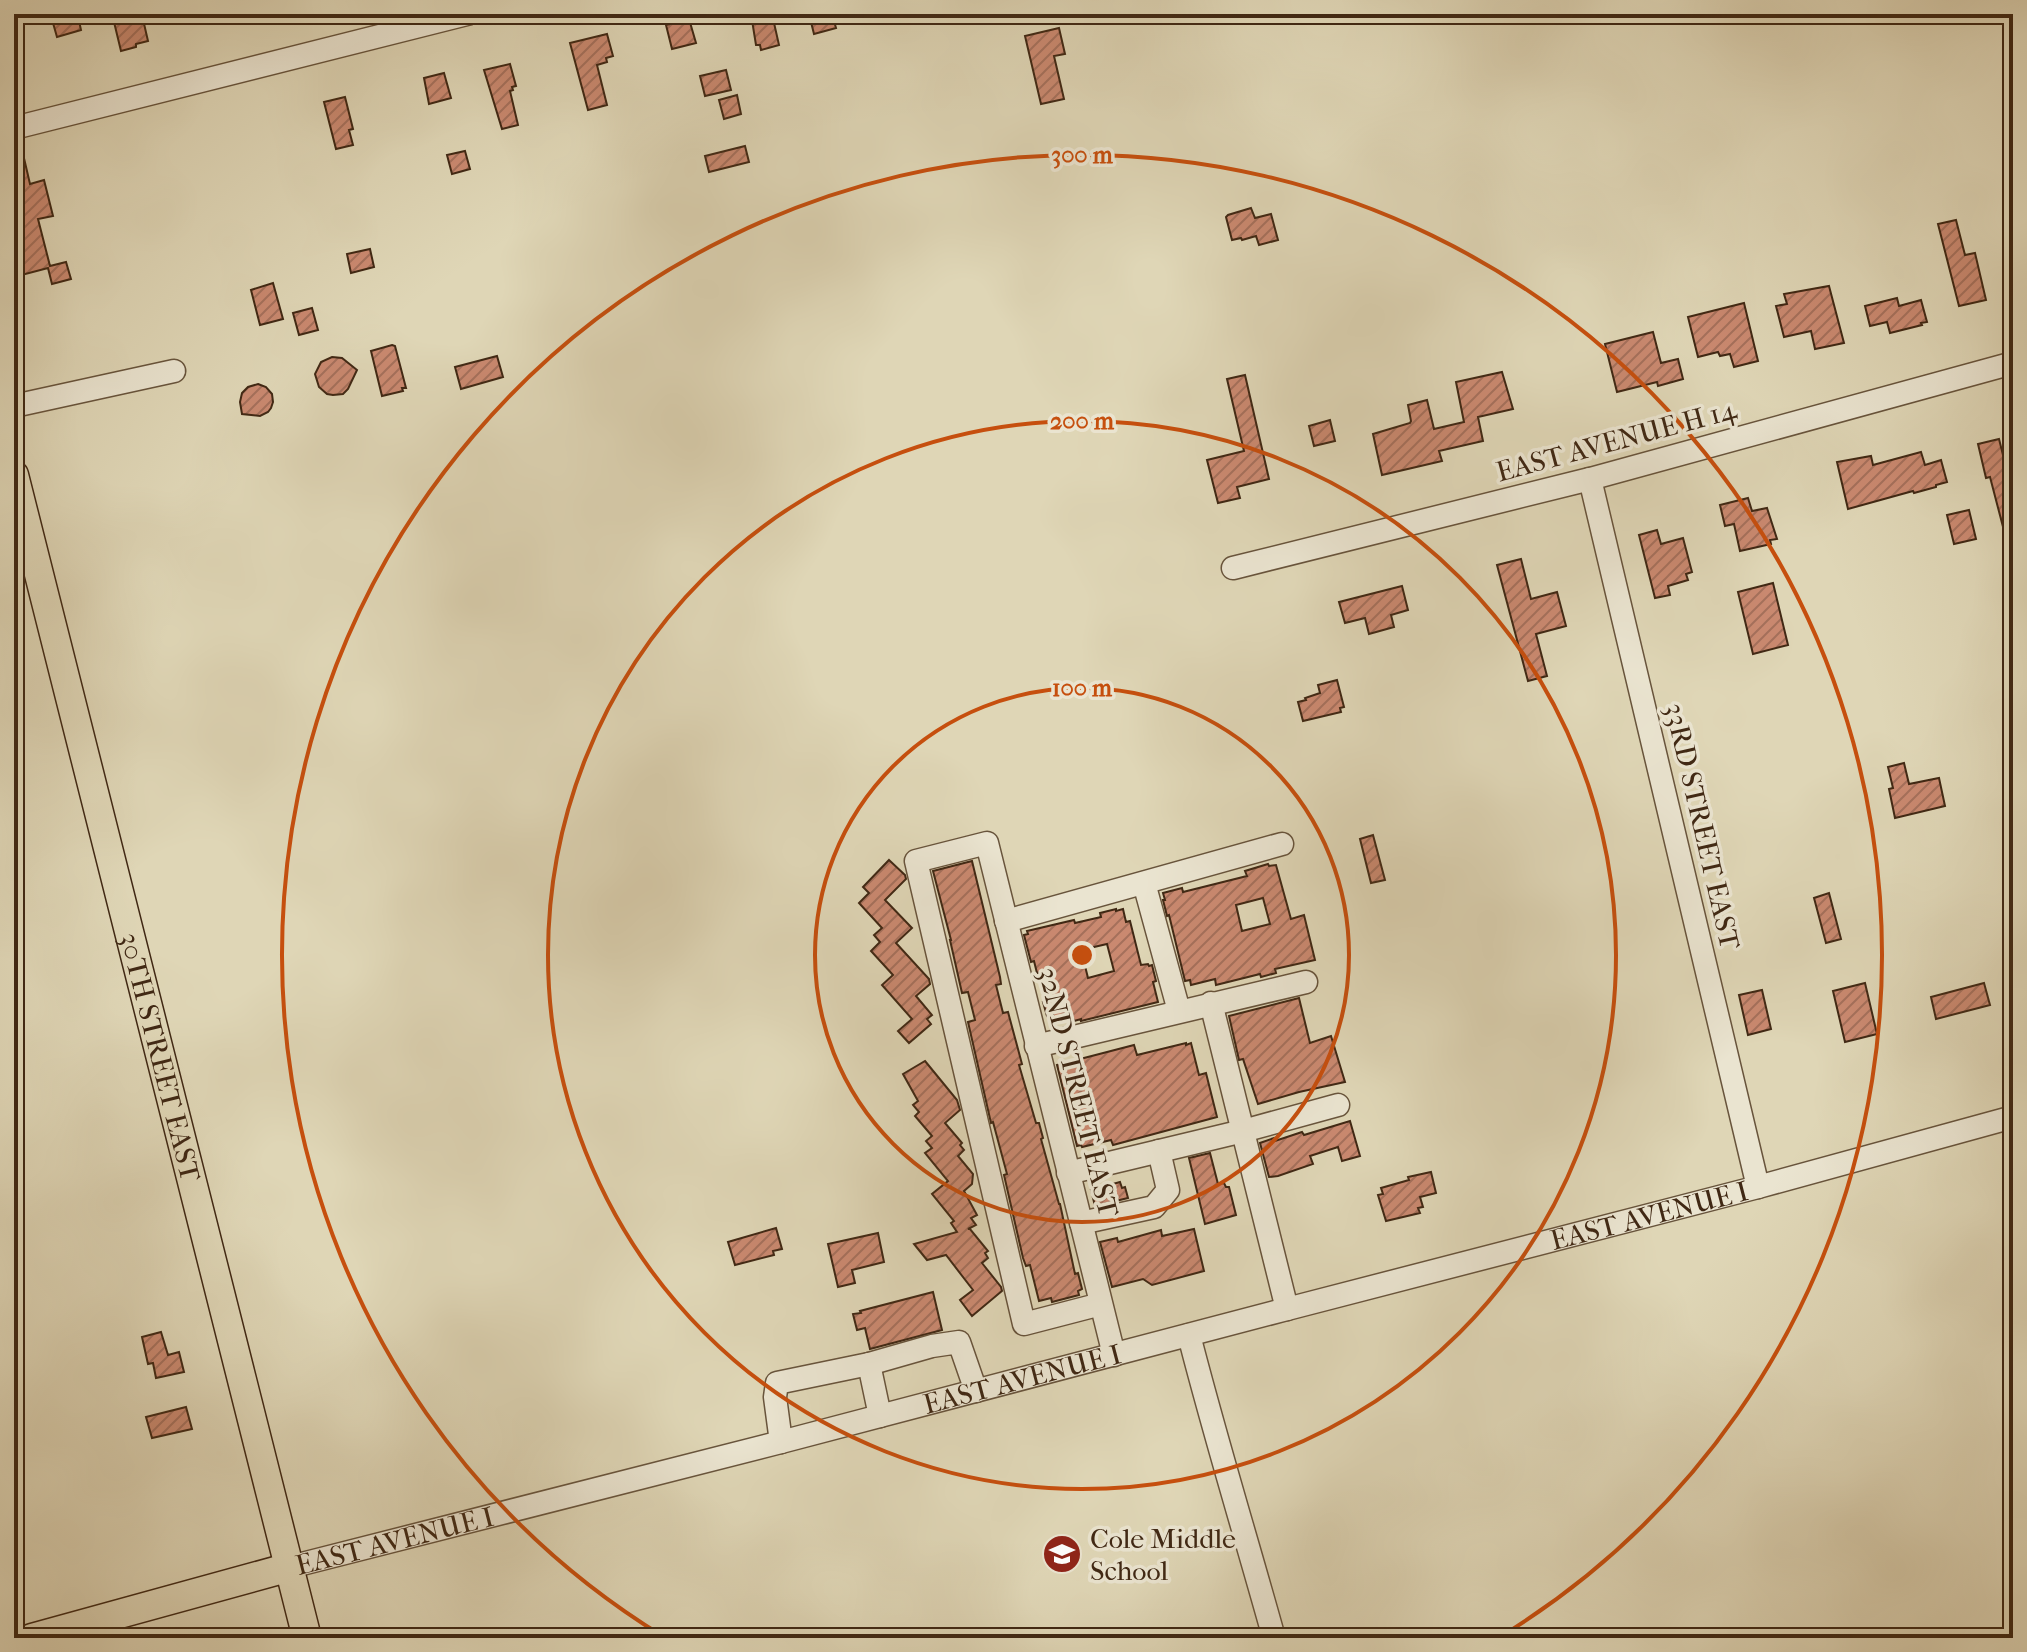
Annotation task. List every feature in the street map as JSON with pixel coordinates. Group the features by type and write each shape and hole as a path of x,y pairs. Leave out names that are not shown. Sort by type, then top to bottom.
{"main road":[{"name":"30TH STREET EAST","path":"14,475 307,1638"},
{"name":"EAST AVENUE I","path":"32,1638 290,1567"}],"street":[{"path":"14,128 467,14"},
{"name":"EAST AVENUE H 14","path":"1233,568 1590,479 2013,363"},
{"path":"14,406 174,371"},
{"name":"33RD STREET EAST","path":"1590,479 1758,1187"},
{"name":"32ND STREET EAST","path":"1101,1304 1024,1324 916,861 987,843 1114,1355"},
{"path":"1006,921 1282,844"},
{"path":"1144,883 1179,1011"},
{"path":"1036,1046 1306,982"},
{"path":"1211,1003 1287,1309"},
{"path":"1068,1173 1338,1105"},
{"name":"EAST AVENUE I","path":"290,1567 1758,1187 2013,1117"},
{"path":"1081,1223 1154,1207 1168,1190 1159,1151"},
{"path":"1189,1335 1274,1638"},
{"path":"781,1442 775,1397 777,1383 959,1342 976,1391"},
{"path":"869,1364 880,1416"}],"building":[{"path":"667,14 682,14 684,20 689,19 696,43 672,49 666,25 670,24"},
{"path":"751,14 772,14 779,45 761,50 760,45 756,45"},
{"path":"809,14 832,14 836,28 814,34"},
{"path":"142,15 148,41 121,51 114,22"},
{"path":"78,16 81,30 57,37 53,23"},
{"path":"1059,28 1065,54 1054,56 1064,99 1041,104 1025,36"},
{"path":"607,34 613,56 597,65 607,105 588,110 570,43"},
{"path":"510,64 516,86 510,91 518,125 502,129 484,70"},
{"path":"726,70 731,90 705,96 700,76"},
{"path":"444,73 451,98 429,104 424,78"},
{"path":"737,95 741,114 724,119 719,100"},
{"path":"345,97 353,129 349,130 353,145 336,149 324,102"},
{"path":"20,141 30,184 44,180 53,216 38,219 50,266 66,262 71,279 52,284 48,268 14,277 14,250 22,248 14,212 14,142"},
{"path":"745,146 749,162 709,172 705,156"},
{"path":"465,151 470,169 452,174 447,155"},
{"path":"1251,208 1255,218 1271,214 1278,240 1259,245 1256,236 1232,240 1226,217"},
{"path":"1956,220 1965,255 1975,253 1986,300 1959,306 1938,224"},
{"path":"370,249 374,267 351,273 347,254"},
{"path":"273,283 283,319 260,325 251,290"},
{"path":"1829,286 1844,343 1815,349 1811,331 1784,337 1776,306 1787,304 1784,294"},
{"path":"1897,298 1899,306 1921,300 1927,322 1890,333 1887,322 1870,326 1865,306"},
{"path":"1744,303 1758,361 1734,367 1730,354 1720,356 1718,352 1698,357 1688,317"},
{"path":"312,308 318,330 299,335 293,313"},
{"path":"1653,332 1661,363 1678,359 1683,379 1617,392 1605,344"},
{"path":"395,346 406,388 382,396 371,351"},
{"path":"497,356 503,377 461,389 455,367"},
{"path":"332,357 342,358 357,370 343,394 327,394 319,387 315,374 321,362"},
{"path":"1502,372 1513,409 1478,417 1483,441 1439,451 1442,461 1382,475 1373,434 1410,423 1408,405 1427,400 1434,429 1464,422 1456,382"},
{"path":"1245,375 1269,479 1237,487 1240,498 1218,503 1207,460 1244,451 1227,379"},
{"path":"258,384 272,394 271,408 260,416 242,414 242,393"},
{"path":"1330,420 1335,441 1314,446 1309,426"},
{"path":"1999,439 2008,475 2013,473 2013,546 2008,546 1978,444"},
{"path":"1921,452 1925,465 1941,460 1947,482 1848,509 1837,462 1871,456 1873,465"},
{"path":"1748,498 1752,511 1767,508 1777,539 1770,540 1771,544 1740,551 1734,524 1725,526 1720,505"},
{"path":"1969,510 1976,539 1954,544 1947,515"},
{"path":"1657,530 1661,544 1683,538 1692,572 1686,574 1688,580 1668,586 1670,595 1655,598 1639,535"},
{"path":"1521,559 1531,599 1557,592 1566,626 1536,634 1547,676 1528,681 1497,565"},
{"path":"1773,583 1788,645 1753,654 1738,592"},
{"path":"1402,586 1408,610 1391,615 1394,627 1369,634 1365,618 1345,623 1339,602"},
{"path":"1337,680 1344,707 1340,708 1341,712 1303,721 1298,702 1320,693 1318,685"},
{"path":"1904,763 1909,784 1939,778 1945,806 1895,818 1888,767"},
{"path":"1373,835 1385,880 1371,883 1360,839"},
{"path":"889,860 906,879 885,900 912,928 896,943 929,979 930,984 916,996 932,1015 927,1019 931,1024 909,1043 898,1031 912,1019 882,985 893,975 871,951 880,942 874,935 882,928 859,903 869,893 863,887"},
{"path":"972,861 1000,977 1001,984 996,985 1003,1013 1008,1012 1022,1064 1019,1065 1036,1123 1039,1123 1075,1274 1078,1273 1082,1289 1078,1291 1079,1295 1052,1302 1051,1298 1039,1301 1030,1265 1026,1266 1023,1258 1004,1175 1007,1174 991,1123 968,1022 975,1020 968,992 962,993 933,871"},
{"path":"1268,864 1276,865 1291,919 1304,915 1315,960 1275,969 1276,973 1261,977 1260,974 1216,985 1215,979 1191,985 1190,980 1185,981 1163,893 1182,888 1183,892 1247,876 1245,871","holes":["1263,898 1270,924 1242,931 1236,905"]},
{"path":"1829,893 1841,939 1826,943 1814,898"},
{"path":"1123,909 1126,922 1130,921 1141,965 1152,965 1158,1002 1081,1021 1074,1021 1073,1018 1055,1022 1053,1014 1047,1016 1043,1002 1049,1001 1043,972 1037,973 1034,961 1031,962 1024,935 1028,934 1027,931 1074,920 1075,923 1101,917 1100,913","holes":["1107,944 1114,971 1088,978 1081,950"]},
{"path":"1865,983 1877,1034 1845,1042 1833,991"},
{"path":"1984,983 1990,1005 1936,1019 1931,997"},
{"path":"1762,990 1771,1029 1748,1035 1739,995"},
{"path":"1299,998 1310,1043 1331,1036 1345,1082 1258,1104 1243,1059 1239,1060 1229,1016"},
{"path":"1191,1043 1199,1075 1206,1073 1217,1117 1113,1145 1111,1140 1077,1146 1057,1065 1134,1045 1137,1055"},
{"path":"925,1061 957,1100 960,1110 945,1123 962,1143 960,1145 964,1150 958,1156 973,1174 972,1184 964,1191 977,1215 971,1218 976,1225 968,1229 988,1251 985,1253 988,1258 982,1263 1002,1291 972,1316 960,1300 973,1290 946,1255 927,1260 914,1244 957,1232 951,1223 954,1221 932,1194 948,1181 925,1153 932,1148 926,1141 932,1136 915,1116 919,1112 913,1105 918,1101 903,1074"},
{"path":"1350,1121 1360,1156 1342,1161 1338,1147 1310,1156 1313,1164 1269,1177 1260,1143 1302,1132 1304,1135"},
{"path":"1210,1153 1218,1184 1224,1183 1229,1187 1236,1215 1205,1224 1189,1158"},
{"path":"1431,1172 1436,1193 1420,1197 1423,1207 1418,1208 1420,1213 1386,1221 1378,1195 1383,1194 1381,1188"},
{"path":"1120,1182 1128,1198 1095,1206 1091,1190"},
{"path":"776,1228 782,1249 773,1251 774,1255 735,1265 728,1242"},
{"path":"1194,1229 1204,1271 1152,1285 1143,1279 1112,1287 1100,1242 1117,1238 1118,1242 1161,1230 1162,1236"},
{"path":"878,1233 884,1262 852,1270 855,1283 838,1287 828,1244"},
{"path":"933,1292 942,1330 870,1349 865,1328 857,1330 853,1314"},
{"path":"161,1332 168,1355 179,1352 184,1372 156,1378 153,1363 148,1364 142,1337"},
{"path":"186,1407 192,1429 152,1438 146,1417"}],"place":[{"name":"Cole Middle School","path":"1062,1554"}]}
